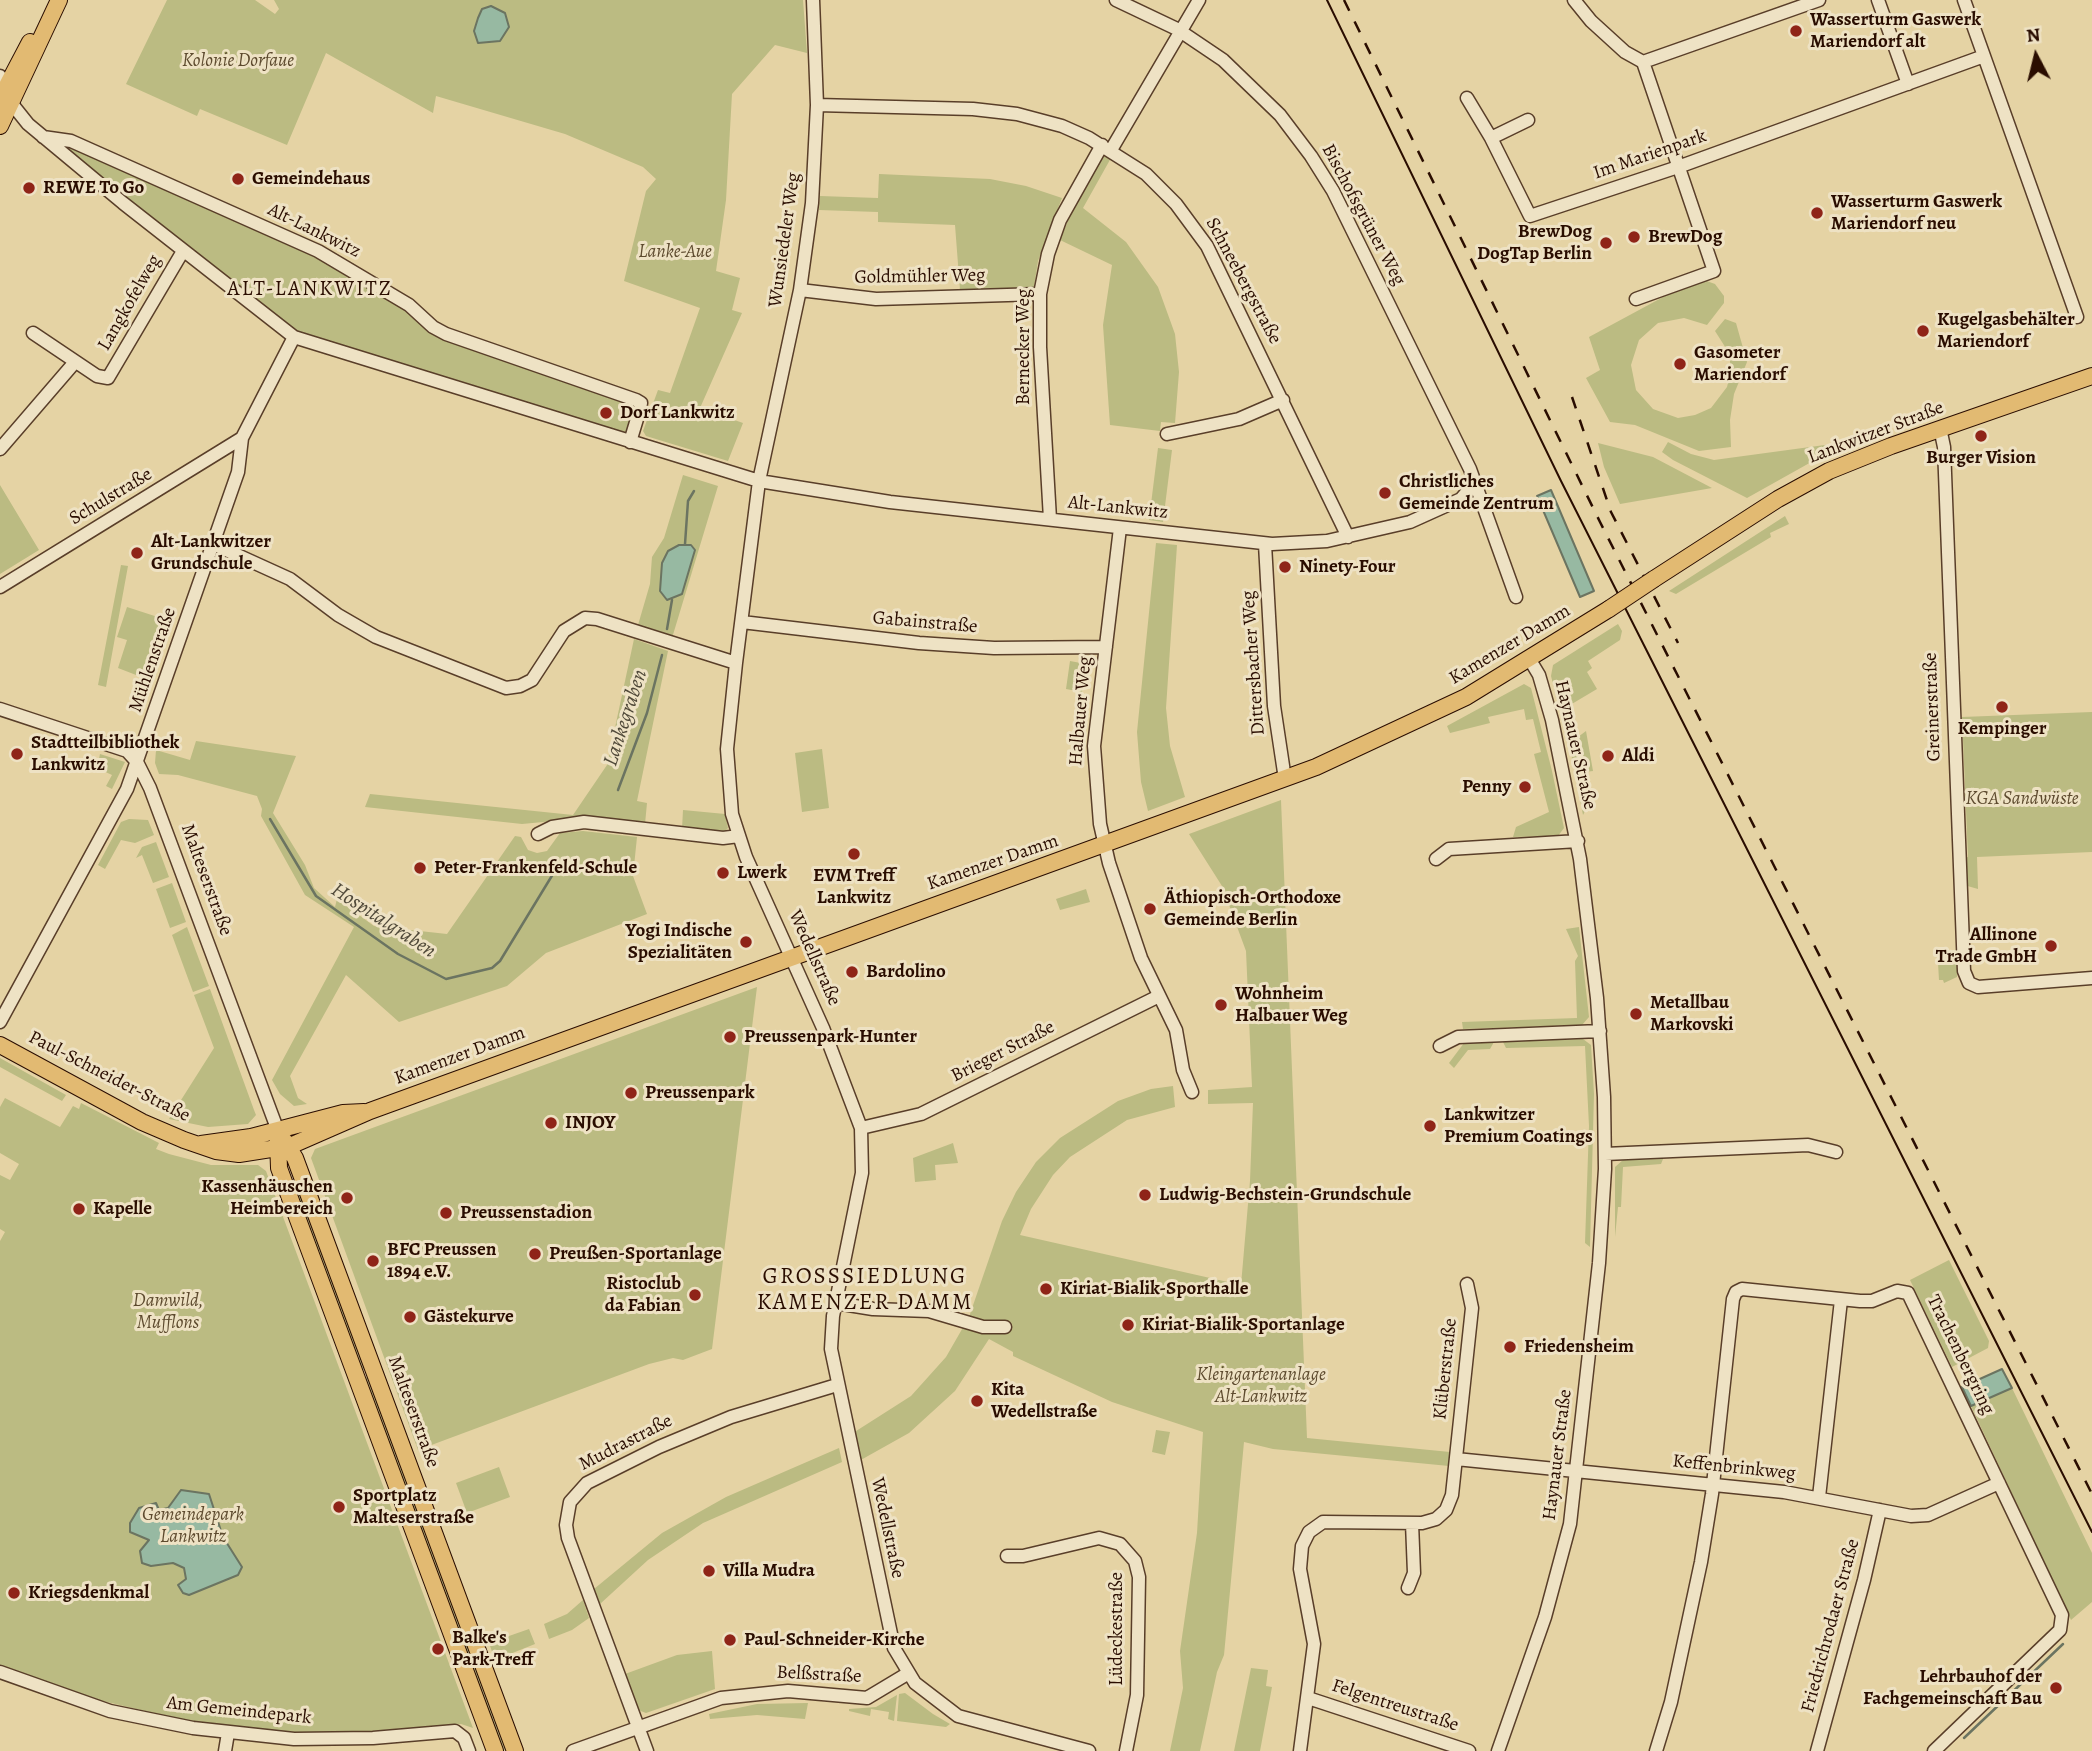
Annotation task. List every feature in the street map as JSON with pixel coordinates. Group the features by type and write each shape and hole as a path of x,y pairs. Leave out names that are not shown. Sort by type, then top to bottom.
{"main road":[{"path":"0,125 4,91 55,6"},
{"name":"Lankwitzer Straße","path":"1609,609 1801,486 1852,461 2092,376"},
{"name":"Kamenzer Damm","path":"284,1148 370,1111 1285,779 1407,727 1530,660 1609,609"},
{"name":"Paul-Schneider-Straße","path":"0,1045 142,1122 216,1151 239,1154 284,1148"},
{"name":"Kamenzer Damm","path":"278,1131 343,1113 370,1111"},
{"name":"Paul-Schneider-Straße","path":"200,1144 278,1131"},
{"name":"Malteserstraße","path":"278,1131 375,1369 515,1751"},
{"name":"Malteserstraße","path":"284,1148 279,1168 288,1194 495,1751"},
{"path":"357,1376 375,1369"}],"street":[{"name":"Wunsiedeler Weg","path":"759,481 800,290 811,202 817,105 813,0"},
{"name":"Bischofsgrüner Weg","path":"1116,0 1181,31 1245,79 1280,114 1311,156 1471,469 1474,484"},
{"name":"Bernecker Weg","path":"1050,519 1040,347 1040,294 1048,254 1060,220 1199,0"},
{"path":"1574,0 1591,21 1625,52 1643,62 1714,271 1636,299"},
{"path":"1643,62 1819,0"},
{"path":"1878,0 1908,84"},
{"path":"1964,0 2077,317"},
{"name":"Im Marienpark","path":"1467,98 1491,138 1530,216 1679,170 1691,162 1984,56"},
{"name":"Alt-Lankwitz","path":"4,91 43,137 183,251 295,337 759,481 825,494 1265,544 1311,543 1348,537 1427,515 1461,499 1474,484"},
{"name":"Schneebergstraße","path":"817,105 993,111 1062,126 1106,147 1154,182 1195,228 1212,256 1348,537"},
{"path":"1491,138 1528,120"},
{"name":"Alt-Lankwitz","path":"43,137 71,141 318,251 409,305 433,327 446,334 641,402 630,442"},
{"name":"Langkofelweg","path":"33,333 101,379 111,376 183,251"},
{"name":"Goldmühler Weg","path":"800,290 876,299 1040,294"},
{"name":"Mühlenstraße","path":"0,1022 127,789 238,472 242,439 295,337"},
{"name":"Langkofelweg","path":"0,449 75,362"},
{"path":"1167,434 1239,419 1283,400"},
{"name":"Greinerstraße","path":"1940,428 1944,447 1962,961 1969,983 1988,987 2092,978"},
{"name":"Schulstraße","path":"0,587 242,439"},
{"name":"Wedellstraße","path":"759,481 736,663 727,772 738,836 792,956 849,1092 861,1128 862,1172 836,1303 831,1349 890,1633 907,1674"},
{"path":"1474,484 1516,597"},
{"name":"Halbauer Weg","path":"1120,528 1093,766 1104,846 1137,947 1157,997 1176,1030 1184,1070 1192,1092"},
{"path":"213,544 290,579 338,615 377,637 506,688 520,686 532,680 564,631 585,618 597,619 736,663"},
{"name":"Dittersbacher Weg","path":"1265,544 1274,706 1285,779"},
{"name":"Gabainstraße","path":"742,622 932,644 994,648 1106,647"},
{"name":"Haynauer Straße","path":"1498,1751 1556,1581 1578,1472 1603,1223 1605,1154 1600,1031 1578,841 1543,688 1530,660"},
{"path":"0,709 127,751 137,762"},
{"name":"Malteserstraße","path":"137,762 150,788 278,1131"},
{"path":"538,834 552,827 584,822 723,838 738,836"},
{"path":"1436,859 1449,849 1578,841"},
{"name":"Brieger Straße","path":"861,1128 921,1114 1157,997"},
{"path":"1440,1046 1458,1037 1600,1031"},
{"path":"1605,1154 1808,1145 1836,1152"},
{"name":"Klüberstraße","path":"1412,1523 1436,1519 1446,1510 1452,1495 1472,1308 1467,1284"},
{"name":"Trachenbergring","path":"1656,1751 1693,1602 1713,1485 1736,1292 1742,1289 1872,1301 1897,1291 1908,1293 2062,1615 2063,1626 1934,1751"},
{"path":"1819,1497 1841,1300"},
{"path":"836,1303 884,1310 929,1311 983,1327 1005,1327"},
{"name":"Mudrastraße","path":"647,1751 568,1538 566,1525 570,1502 587,1483 659,1447 731,1417 837,1385"},
{"name":"Keffenbrinkweg","path":"1456,1460 1819,1497 1911,1517 1928,1515 2000,1483"},
{"name":"Friedrichrodaer Straße","path":"1817,1751 1852,1626 1880,1510"},
{"path":"1300,1751 1314,1635 1300,1569 1305,1538 1316,1526 1331,1520 1412,1523 1414,1573 1408,1588"},
{"name":"Lüdeckestraße","path":"1007,1556 1023,1556 1099,1538 1120,1544 1135,1561 1139,1577 1137,1695 1126,1751"},
{"name":"Am Gemeindepark","path":"0,1672 110,1710 166,1724 228,1733 318,1739 455,1731 464,1738 469,1751"},
{"path":"907,1674 928,1696 958,1716 1089,1751"},
{"name":"Belßstraße","path":"573,1751 706,1702 741,1694 788,1691 867,1698 907,1674"},
{"name":"Felgentreustraße","path":"1308,1698 1469,1751"},
{"path":"225,1751 228,1733"},
{"path":"1032,1751 1035,1737"}],"green space":[{"path":"167,0 255,0 275,14 279,9 274,0 803,0 807,53 775,45 732,94 726,200 716,271 740,278 732,310 742,313 700,408 743,423 728,461 646,436 643,431 658,390 670,393 700,308 624,281 646,191 656,179 643,167 565,134 436,96 433,113 326,53 287,145 200,109 197,116 126,84"},
{"path":"70,147 319,255 408,310 428,329 629,403 634,414 628,435 297,333 68,151"},
{"path":"1105,153 1111,158 1083,208 1126,242 1158,287 1175,334 1179,372 1175,423 1161,422 1160,431 1110,425 1103,325 1112,265 1060,240 1075,204"},
{"path":"879,174 990,179 1026,186 1062,198 1038,261 1034,287 960,290 955,225 878,222 878,212 819,210 820,196 878,198"},
{"path":"1704,280 1715,284 1724,296 1724,303 1707,325 1684,318 1658,323 1639,340 1631,365 1636,390 1653,409 1678,418 1695,415 1711,408 1727,387 1731,370 1729,353 1715,331 1725,319 1736,323 1747,362 1734,394 1730,420 1731,447 1699,451 1635,425 1610,422 1586,378 1600,370 1589,337 1665,296"},
{"path":"1668,442 1691,454 1714,460 1847,442 1747,498 1673,460 1662,452"},
{"path":"1598,443 1653,457 1712,488 1620,504 1604,467"},
{"path":"1158,448 1172,450 1163,522 1149,520"},
{"path":"683,475 718,486 672,638 638,625 650,584 652,557 664,538"},
{"path":"0,485 39,550 0,574"},
{"path":"1785,516 1789,524 1770,533 1771,537 1676,594 1669,591"},
{"path":"1156,543 1177,545 1166,708 1170,746 1185,797 1148,811 1141,782 1137,732"},
{"path":"121,565 128,566 106,687 98,685"},
{"path":"127,607 170,621 149,680 118,668 127,640 117,637"},
{"path":"1618,624 1622,631 1620,640 1588,661 1592,668 1587,672 1597,689 1560,711 1551,676 1553,665"},
{"path":"634,639 668,651 637,801 647,803 645,824 585,818 522,824 365,807 370,794 573,815 607,765"},
{"path":"1070,661 1086,664 1082,692 1066,689"},
{"path":"1524,684 1531,688 1552,771 1564,828 1558,836 1513,837 1516,827 1549,812 1534,754 1541,752 1533,719 1526,720 1524,709 1488,717 1490,723 1450,733 1447,726"},
{"name":"KGA Sandwüste","path":"2092,712 2092,852 1977,857 1978,889 1964,885 1963,858 1968,857 1962,717"},
{"path":"1586,731 1593,771 1585,772 1578,737"},
{"path":"196,741 296,756 273,813 305,865 314,888 335,907 337,899 374,926 447,934 515,836 521,837 528,850 537,853 547,851 560,833 583,831 637,837 633,876 647,914 546,953 507,986 399,1022 346,975 290,1076 298,1098 307,1104 294,1106 280,1094 272,1080 354,927 305,895 261,816 262,809 257,796 178,775 159,774 155,763 156,750 190,760"},
{"path":"1575,742 1588,805 1583,815 1569,743"},
{"path":"822,749 829,808 802,812 795,753"},
{"path":"100,754 125,762 112,789 106,786 112,775 97,768"},
{"name":"Kleingartenanlage Alt-Lankwitz","path":"1281,800 1307,1438 1450,1452 1449,1466 1273,1449 1244,1442 1224,1655 1217,1672 1200,1751 1170,1751 1183,1688 1180,1651 1197,1533 1203,1432 1112,1402 1013,1356 1013,1352 989,1339 955,1391 909,1433 859,1461 853,1433 911,1396 946,1357 969,1317 1002,1221 1016,1192 1036,1162 1060,1138 1118,1101 1151,1089 1173,1086 1175,1107 1127,1120 1070,1157 1053,1175 1031,1209 1020,1235 1241,1285 1250,1181 1253,1103 1208,1104 1208,1090 1252,1087 1246,951 1222,886 1189,834"},
{"path":"683,810 725,814 728,828 723,833 682,829"},
{"path":"129,819 148,820 154,835 135,843 121,840 105,869 98,865 121,822"},
{"path":"156,842 169,877 153,883 142,855 136,858 142,847"},
{"path":"172,883 186,922 170,928 156,889"},
{"path":"1086,889 1090,902 1060,910 1056,899"},
{"path":"187,927 209,986 193,992 172,935"},
{"path":"1579,927 1589,1017 1582,1025 1463,1029 1462,1022 1577,1018 1575,961 1578,956 1566,929"},
{"path":"1950,953 1957,958 1957,977 1944,983 1939,980 1938,963 1949,962"},
{"name":"Preußen-Sportanlage","path":"757,987 712,1349 683,1360 673,1358 649,1364 418,1450 311,1158 315,1149"},
{"path":"210,989 256,1115 248,1124 208,1127 169,1119 214,1048 194,995"},
{"path":"1583,1039 1591,1045 1594,1094 1590,1247 1585,1243 1589,1126 1585,1046 1506,1048 1503,1042"},
{"path":"1494,1042 1490,1049 1468,1050 1454,1068 1449,1063 1464,1043"},
{"path":"0,1058 66,1095 62,1101 0,1067"},
{"name":"Gemeindepark Lankwitz","path":"5,1098 60,1127 73,1106 79,1109 81,1103 159,1143 156,1149 169,1154 211,1165 258,1165 266,1171 473,1728 461,1724 332,1734 288,1733 191,1722 82,1696 0,1666 0,1241 5,1232 0,1229 0,1175 10,1180 19,1164 0,1153 0,1107"},
{"path":"953,1143 958,1163 935,1165 936,1180 915,1182 913,1158"},
{"path":"1663,1159 1661,1164 1623,1167 1621,1207 1618,1207 1615,1237 1615,1167 1623,1160"},
{"path":"300,1192 368,1368 363,1370 296,1194"},
{"path":"1949,1260 1989,1341 1988,1348 1952,1367 1910,1280"},
{"path":"370,1375 510,1751 505,1751 476,1685 364,1379"},
{"path":"2012,1388 2092,1553 2092,1602 2071,1620 1971,1406"},
{"path":"1156,1430 1170,1432 1165,1455 1152,1452"},
{"path":"839,1448 842,1462 703,1523 648,1560 600,1604 594,1589 662,1533 726,1497"},
{"path":"499,1467 510,1497 467,1513 456,1483"},
{"path":"583,1600 589,1618 572,1630 549,1639 544,1624 567,1614"},
{"path":"529,1629 535,1644 495,1660 489,1643"},
{"path":"712,1651 715,1689 646,1713 638,1710 625,1674 677,1655"},
{"path":"1251,1668 1268,1670 1266,1686 1272,1687 1260,1751 1234,1751"},
{"path":"905,1693 950,1724 946,1727 897,1721 899,1694"},
{"path":"897,1695 894,1721 888,1719 889,1712 871,1709 870,1716 849,1711 876,1707"},
{"path":"808,1703 805,1719 757,1715 710,1719 709,1714 757,1704"}],"shaded area":[{"path":"491,6 505,13 509,27 500,41 478,43 474,31 478,18 482,9"},
{"path":"1551,490 1594,591 1580,597 1537,496"},
{"path":"679,545 691,545 695,550 682,594 667,600 660,591 662,563 668,551"},
{"path":"2002,1369 2012,1388 1971,1406 1962,1387"},
{"path":"181,1490 209,1494 223,1537 242,1567 238,1575 189,1595 183,1593 178,1585 186,1579 184,1568 173,1563 151,1566 142,1563 140,1551 149,1540 130,1532 130,1523 139,1508 156,1503 159,1510 168,1508"}],"waterway":[{"name":"Lankegraben","path":"685,544 688,501 694,491"},
{"name":"Lankegraben","path":"667,629 672,600"},
{"name":"Lankegraben","path":"618,790 647,713 662,655"},
{"name":"Hospitalgraben","path":"270,819 316,896 398,954 446,979 492,968 500,961 553,874"},
{"path":"1964,1738 2063,1644"}],"tram line":[{"path":"1327,0 1561,481 2092,1532"}],"railway":[{"path":"1344,0 1600,522 2092,1494"},
{"path":"1572,397 1611,512 1678,643"}],"place":[{"name":"Wasserturm Gaswerk Mariendorf alt","path":"1796,31"},
{"name":"Gemeindehaus","path":"238,179"},
{"name":"REWE To Go","path":"29,188"},
{"name":"Wasserturm Gaswerk Mariendorf neu","path":"1817,213"},
{"name":"BrewDog","path":"1634,237"},
{"name":"BrewDog DogTap Berlin","path":"1606,243"},
{"name":"Kugelgasbehälter Mariendorf","path":"1923,331"},
{"name":"Gasometer Mariendorf","path":"1680,364"},
{"name":"Dorf Lankwitz","path":"606,413"},
{"name":"Burger Vision","path":"1981,436"},
{"name":"Christliches Gemeinde Zentrum","path":"1385,493"},
{"name":"Alt-Lankwitzer Grundschule","path":"137,553"},
{"name":"Ninety-Four","path":"1285,567"},
{"name":"Kempinger","path":"2002,707"},
{"name":"Stadtteilbibliothek Lankwitz","path":"17,754"},
{"name":"Aldi","path":"1608,756"},
{"name":"Penny","path":"1525,787"},
{"name":"EVM Treff Lankwitz","path":"854,854"},
{"name":"Peter-Frankenfeld-Schule","path":"420,868"},
{"name":"Lwerk","path":"723,873"},
{"name":"Äthiopisch-Orthodoxe Gemeinde Berlin","path":"1150,909"},
{"name":"Yogi Indische Spezialitäten","path":"746,942"},
{"name":"Allinone Trade GmbH","path":"2051,946"},
{"name":"Bardolino","path":"852,972"},
{"name":"Wohnheim Halbauer Weg","path":"1221,1005"},
{"name":"Metallbau Markovski","path":"1636,1014"},
{"name":"Preussenpark-Hunter","path":"730,1037"},
{"name":"Preussenpark","path":"631,1093"},
{"name":"INJOY","path":"551,1123"},
{"name":"Lankwitzer Premium Coatings","path":"1430,1126"},
{"name":"Ludwig-Bechstein-Grundschule","path":"1145,1195"},
{"name":"Kassenhäuschen Heimbereich","path":"347,1198"},
{"name":"Kapelle","path":"79,1209"},
{"name":"Preussenstadion","path":"446,1213"},
{"name":"Preußen-Sportanlage","path":"535,1254"},
{"name":"BFC Preussen 1894 e.V.","path":"373,1261"},
{"name":"Kiriat-Bialik-Sporthalle","path":"1046,1289"},
{"name":"Ristoclub da Fabian","path":"695,1295"},
{"name":"Gästekurve","path":"410,1317"},
{"name":"Kiriat-Bialik-Sportanlage","path":"1128,1325"},
{"name":"Friedensheim","path":"1510,1347"},
{"name":"Kita Wedellstraße","path":"977,1401"},
{"name":"Sportplatz Malteserstraße","path":"339,1507"},
{"name":"Villa Mudra","path":"709,1571"},
{"name":"Kriegsdenkmal","path":"14,1593"},
{"name":"Paul-Schneider-Kirche","path":"730,1640"},
{"name":"Balke's Park-Treff","path":"438,1649"},
{"name":"Lehrbauhof der Fachgemeinschaft Bau","path":"2056,1688"}],"district":[{"name":"ALT-LANKWITZ","path":"310,290"},
{"name":"GROSSSIEDLUNG KAMENZER DAMM","path":"865,1290"}],"park label":[{"name":"Kolonie Dorfaue","path":"238,61"},
{"name":"Lanke-Aue","path":"675,252"},
{"name":"Damwild, Mufflons","path":"168,1312"}]}
